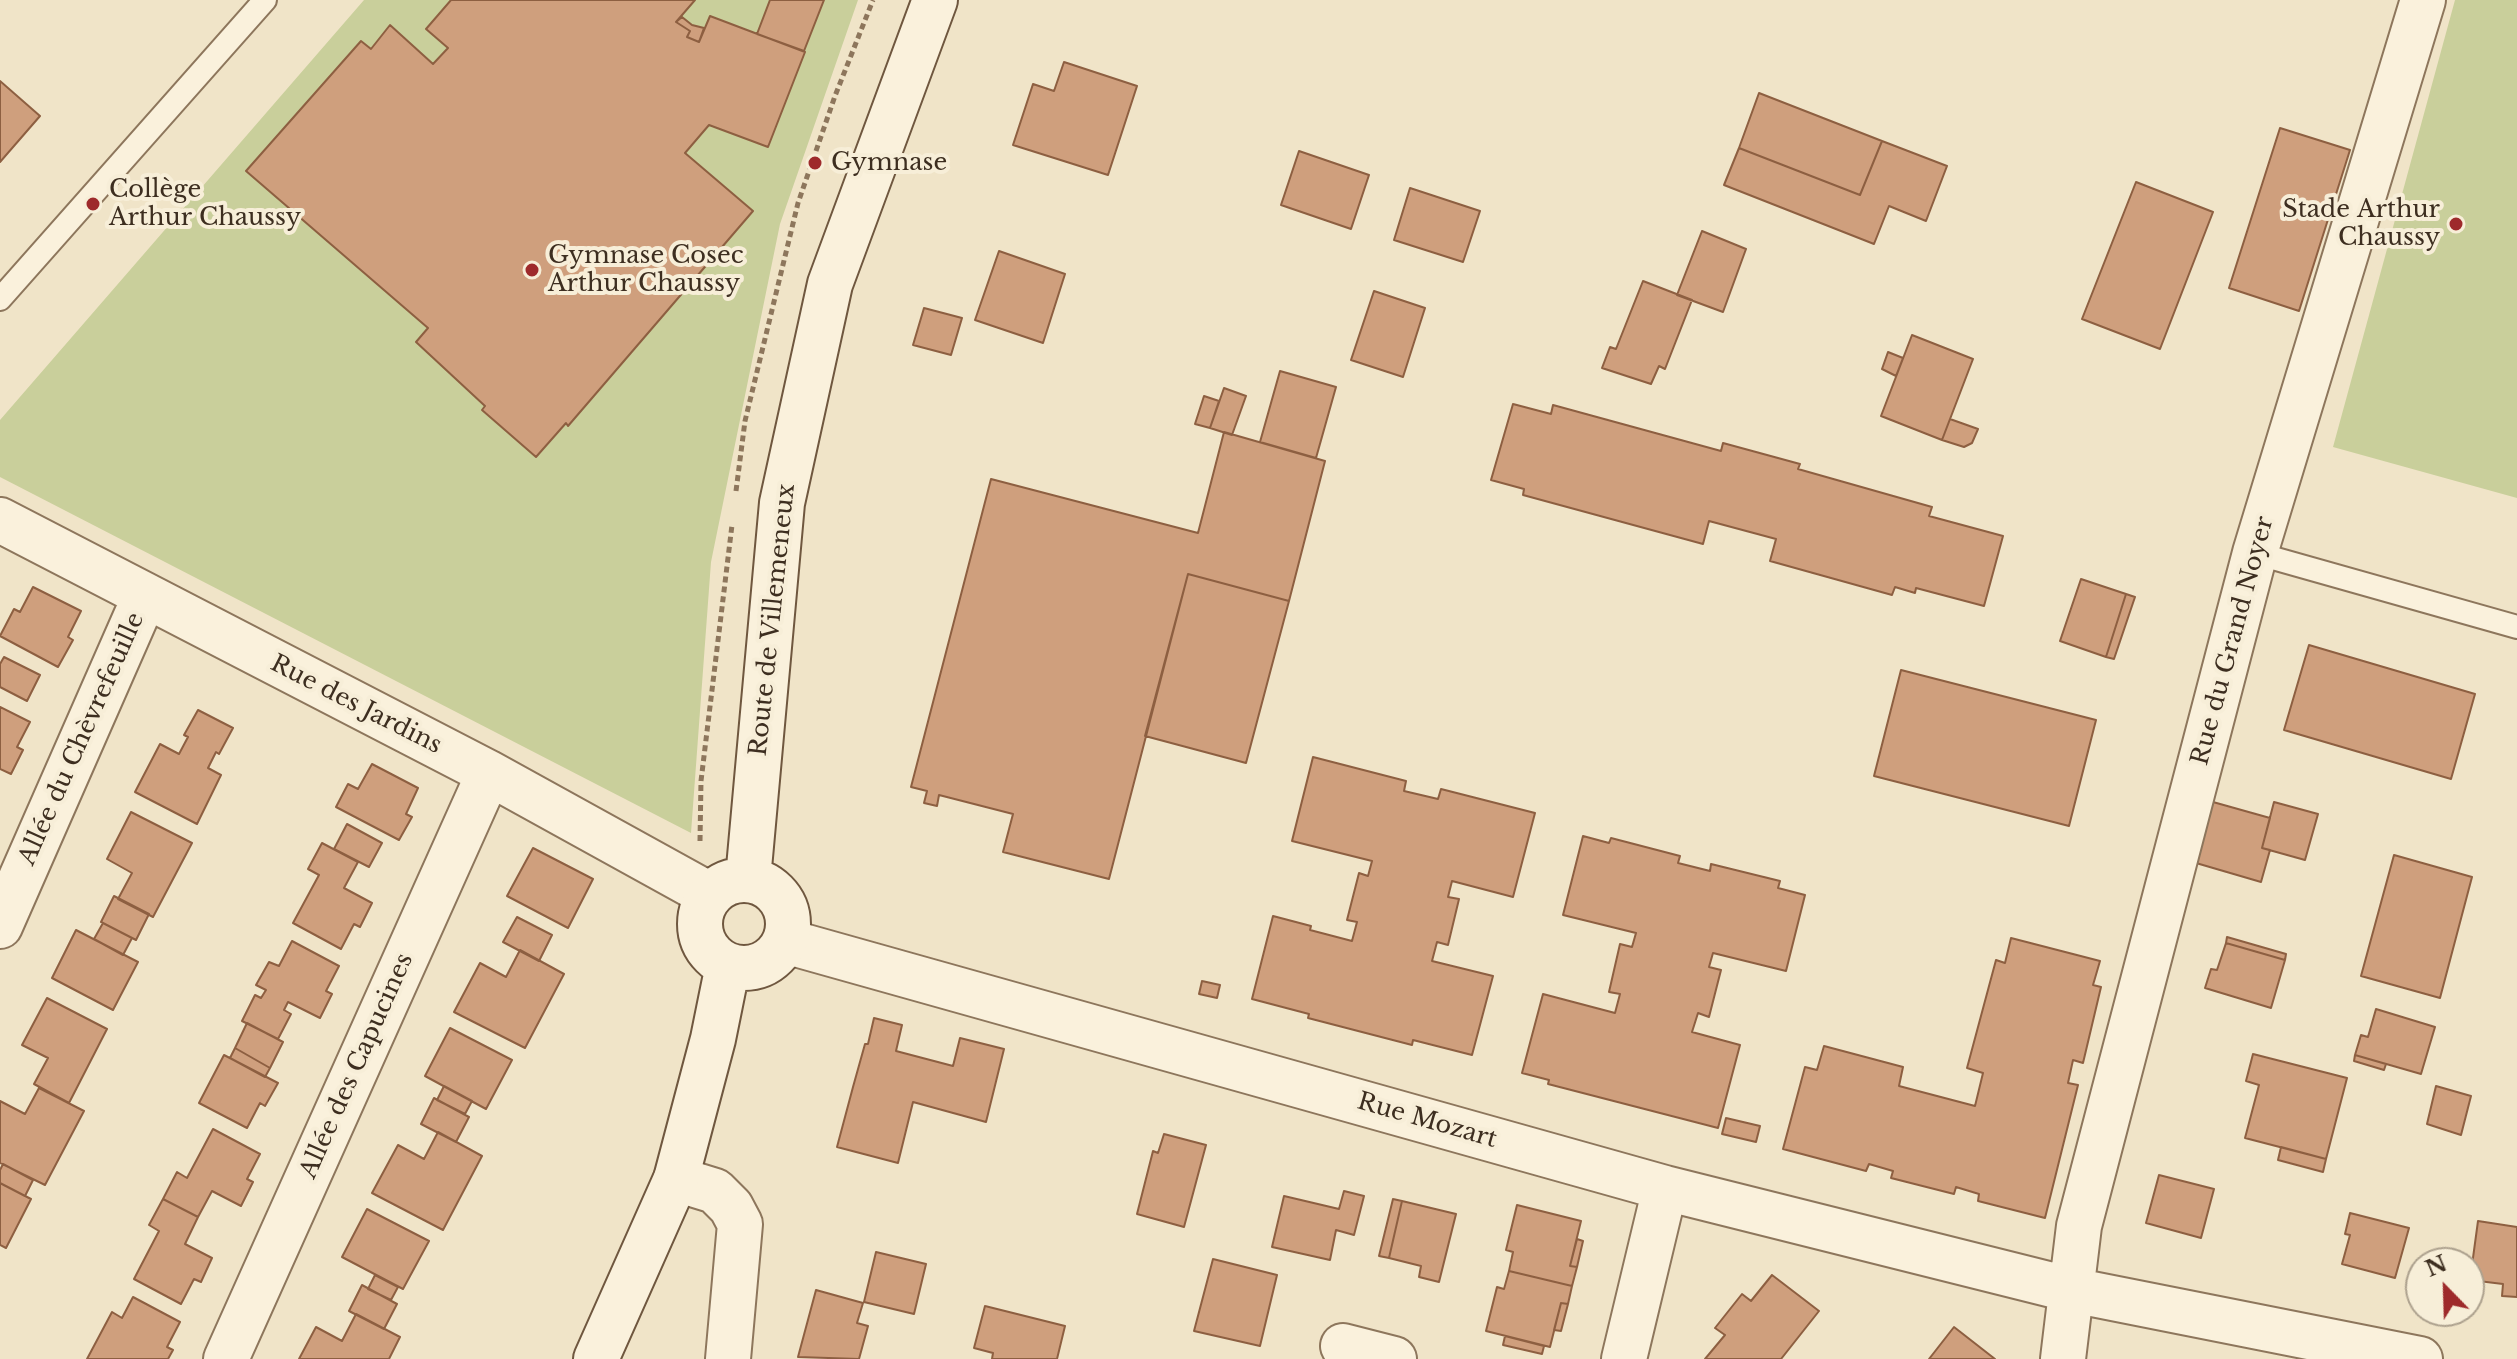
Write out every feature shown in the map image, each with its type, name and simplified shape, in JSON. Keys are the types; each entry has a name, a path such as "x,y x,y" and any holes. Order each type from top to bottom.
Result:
{"street":[{"name":"Route de Villemeneux","path":"729,887 782,503 830,284 935,0"},
{"name":"Rue du Grand Noyer","path":"2063,1359 2079,1226 2255,553 2423,0"},
{"name":"Rue des Jardins","path":"0,520 489,773 729,887"},
{"name":"Allée du Chèvrefeuille","path":"0,926 145,596"},
{"name":"Allée des Capucines","path":"226,1359 489,773"},
{"path":"762,883 774,890 783,901 789,928 785,941 778,953 755,967 741,969 728,965 707,950 699,925 700,913 729,887 762,883"},
{"name":"Rue Mozart","path":"785,941 1665,1188 2072,1290 2420,1359"},
{"path":"596,1359 676,1179 713,1039 728,965"},
{"path":"676,1179 715,1191 731,1207 740,1224 728,1359"},
{"path":"1624,1359 1665,1188"},
{"path":"1343,1346 1394,1359"}],"lane":[{"path":"0,299 265,0"},
{"path":"2255,553 2517,627"}],"green space":[{"path":"364,0 858,0 780,224 711,562 691,833 0,477 0,420"},
{"name":"Stade Arthur Chaussy","path":"2455,0 2517,0 2517,498 2333,447"}],"building":[{"name":"Gymnase Cosec Arthur Chaussy","path":"451,0 695,0 676,22 690,31 687,37 699,42 710,16 805,52 768,147 709,125 685,153 753,211 568,426 566,423 536,457 482,410 485,406 416,342 428,328 246,171 361,41 371,49 390,25 433,64 448,48 426,29"},
{"path":"770,0 824,0 804,51 757,34"},
{"path":"682,17 692,25 704,28 699,42 687,37 690,31 676,22"},
{"path":"1064,62 1137,86 1108,175 1013,145 1033,84 1054,91"},
{"path":"0,81 40,116 0,162"},
{"path":"1759,93 1882,141 1860,195 1739,148"},
{"path":"2280,128 2350,150 2299,311 2229,288"},
{"path":"1882,141 1947,166 1926,221 1889,206 1874,244 1724,185 1739,148 1860,195"},
{"path":"1299,151 1369,175 1351,229 1281,205"},
{"path":"2136,182 2213,212 2160,349 2082,319"},
{"path":"1410,188 1480,211 1463,262 1394,240"},
{"path":"1702,231 1746,249 1723,312 1677,295"},
{"path":"999,251 1065,274 1043,343 975,320"},
{"path":"1643,281 1692,300 1665,369 1659,366 1651,384 1602,368 1610,347 1616,349"},
{"path":"1374,291 1425,308 1403,377 1351,360"},
{"path":"924,308 962,318 951,355 913,345"},
{"path":"1912,335 1973,359 1942,440 1881,416"},
{"path":"1888,352 1903,358 1896,376 1882,369"},
{"path":"1280,371 1336,387 1316,458 1260,442"},
{"path":"1224,388 1246,396 1232,435 1210,428"},
{"path":"1204,396 1219,401 1210,428 1195,424"},
{"path":"1513,404 1551,414 1553,405 1721,451 1723,443 1800,464 1798,469 1932,507 1929,516 2003,536 1984,606 1916,588 1915,593 1895,587 1892,595 1770,561 1776,539 1709,521 1703,544 1523,495 1524,489 1491,480"},
{"path":"1950,419 1978,429 1972,443 1964,447 1942,440"},
{"path":"1224,432 1325,461 1289,601 1188,574 1109,879 1003,852 1013,814 939,795 937,806 924,803 927,791 911,787 991,479 1198,533"},
{"path":"1188,574 1289,601 1246,763 1145,736"},
{"path":"2081,579 2126,594 2106,657 2060,641"},
{"path":"33,587 81,611 68,637 73,640 58,667 0,636 14,609 20,612"},
{"path":"2126,594 2135,597 2114,659 2106,657"},
{"path":"2309,645 2475,694 2451,779 2284,730"},
{"path":"4,657 40,675 27,701 0,687 0,664"},
{"path":"1901,670 2096,720 2069,826 1874,776"},
{"path":"0,707 30,722 17,747 23,750 11,774 0,769"},
{"path":"198,710 233,728 208,768 221,775 197,824 135,792 160,744 179,754 188,737 184,735"},
{"path":"1313,757 1406,781 1404,791 1438,799 1441,789 1535,813 1513,897 1452,881 1448,897 1459,899 1448,945 1437,942 1432,961 1493,976 1472,1055 1413,1040 1412,1045 1308,1018 1309,1014 1252,999 1273,916 1352,941 1357,922 1347,920 1359,873 1368,876 1372,861 1292,841"},
{"path":"372,764 418,788 406,814 412,817 399,840 336,807 348,784 358,789"},
{"path":"2213,802 2270,818 2262,848 2270,850 2261,882 2196,863"},
{"path":"2274,802 2318,814 2305,860 2262,848"},
{"path":"131,812 192,843 153,917 118,899 132,873 107,859"},
{"path":"347,824 382,843 369,867 334,849"},
{"path":"1583,836 1609,843 1611,838 1680,856 1678,863 1710,871 1711,864 1780,881 1778,888 1805,895 1786,971 1713,953 1709,967 1721,970 1709,1017 1698,1013 1692,1032 1740,1045 1718,1128 1548,1084 1549,1080 1522,1073 1543,994 1615,1013 1620,994 1609,992 1620,944 1632,947 1636,933 1563,915"},
{"path":"322,843 358,862 344,888 372,903 360,927 354,924 341,949 293,923 319,875 308,869"},
{"path":"533,848 593,879 568,928 507,896"},
{"path":"2394,855 2472,877 2440,998 2361,976"},
{"path":"114,896 149,914 136,940 101,922"},
{"path":"517,917 552,935 539,961 503,942"},
{"path":"103,923 132,938 123,955 94,939"},
{"path":"76,930 138,962 113,1010 52,978"},
{"path":"2227,937 2286,954 2285,960 2226,943"},
{"path":"2011,938 2100,961 2093,985 2101,987 2083,1063 2073,1060 2068,1083 2078,1085 2045,1218 1978,1201 1979,1194 1956,1187 1954,1194 1891,1178 1893,1171 1869,1164 1866,1171 1783,1149 1805,1067 1817,1070 1824,1046 1903,1067 1899,1086 1975,1106 1983,1073 1967,1068 1996,960 2005,963"},
{"path":"292,941 339,966 326,991 332,994 320,1018 288,1002 284,1010 291,1014 278,1039 242,1021 255,995 261,998 266,990 256,985 269,962 279,966"},
{"path":"2226,943 2285,960 2271,1008 2205,988 2211,969 2217,970"},
{"path":"520,950 564,974 525,1048 454,1012 480,963 506,977"},
{"path":"1202,981 1220,985 1217,998 1199,994"},
{"path":"47,998 107,1029 69,1103 34,1084 48,1058 22,1045"},
{"path":"2376,1009 2435,1027 2421,1074 2355,1055 2361,1035 2368,1037"},
{"path":"874,1018 902,1025 896,1051 953,1066 960,1038 1004,1049 986,1122 913,1102 898,1163 837,1147"},
{"path":"247,1023 283,1042 270,1068 235,1048"},
{"path":"450,1028 512,1060 486,1109 425,1076"},
{"path":"235,1048 270,1068 265,1077 230,1058"},
{"path":"2253,1054 2347,1078 2326,1159 2245,1138 2259,1085 2246,1081"},
{"path":"224,1055 278,1083 265,1106 260,1103 247,1128 199,1103"},
{"path":"2355,1055 2386,1064 2384,1070 2354,1061"},
{"path":"444,1086 472,1101 465,1114 437,1100"},
{"path":"2436,1086 2471,1096 2461,1135 2427,1124"},
{"path":"39,1088 84,1111 45,1185 0,1163 0,1101 25,1114"},
{"path":"434,1098 469,1117 456,1142 421,1124"},
{"path":"1726,1118 1760,1126 1756,1142 1722,1134"},
{"path":"213,1129 260,1154 247,1179 253,1182 241,1206 212,1191 198,1217 163,1199 177,1172 187,1178"},
{"path":"438,1132 482,1156 443,1230 372,1193 398,1145 424,1159"},
{"path":"1164,1134 1206,1145 1184,1227 1137,1214 1153,1151 1158,1153"},
{"path":"2281,1147 2326,1159 2323,1172 2278,1160"},
{"path":"3,1164 33,1180 25,1196 0,1183"},
{"path":"2159,1175 2214,1189 2201,1238 2146,1223"},
{"path":"0,1183 31,1199 6,1248 0,1245"},
{"path":"1344,1191 1364,1196 1354,1235 1336,1230 1330,1260 1272,1247 1284,1196 1339,1209"},
{"path":"163,1199 198,1217 185,1244 212,1258 201,1282 194,1279 181,1304 134,1279 159,1231 149,1225"},
{"path":"1393,1199 1402,1201 1389,1258 1379,1256"},
{"path":"1402,1201 1456,1214 1439,1282 1419,1277 1421,1266 1389,1258"},
{"path":"1517,1205 1581,1221 1570,1266 1577,1267 1572,1286 1509,1271 1513,1252 1506,1250"},
{"path":"367,1209 429,1241 403,1289 342,1257"},
{"path":"2350,1213 2409,1228 2395,1278 2342,1264 2350,1235 2345,1234"},
{"path":"2478,1221 2517,1227 2517,1297 2502,1296 2503,1284 2485,1282 2485,1247 2474,1247"},
{"path":"1577,1239 1583,1241 1577,1267 1570,1266"},
{"path":"876,1252 926,1264 914,1314 864,1302"},
{"path":"1213,1259 1277,1275 1260,1346 1194,1331"},
{"path":"1509,1271 1572,1286 1568,1304 1561,1303 1550,1347 1486,1331 1497,1287 1504,1289"},
{"path":"375,1275 398,1287 391,1300 368,1289"},
{"path":"1772,1275 1819,1311 1781,1359 1705,1359 1725,1335 1715,1328 1742,1294 1751,1301"},
{"path":"362,1285 397,1304 384,1329 349,1311"},
{"path":"816,1290 863,1303 857,1323 868,1326 859,1359 798,1357"},
{"path":"133,1297 180,1322 167,1347 173,1350 168,1359 87,1359 112,1312 122,1318"},
{"path":"1561,1303 1568,1304 1561,1331 1554,1330"},
{"path":"985,1306 1065,1326 1057,1359 992,1359 993,1353 974,1348"},
{"path":"356,1314 400,1337 389,1359 299,1359 316,1327 342,1341"},
{"path":"1954,1327 1995,1359 1929,1359"},
{"path":"1505,1336 1544,1346 1542,1354 1503,1345"}],"place":[{"name":"Gymnase","path":"815,163"},
{"name":"Collège Arthur Chaussy","path":"93,204"},
{"name":"Stade Arthur Chaussy","path":"2456,224"},
{"name":"Gymnase Cosec Arthur Chaussy","path":"532,270"}]}
